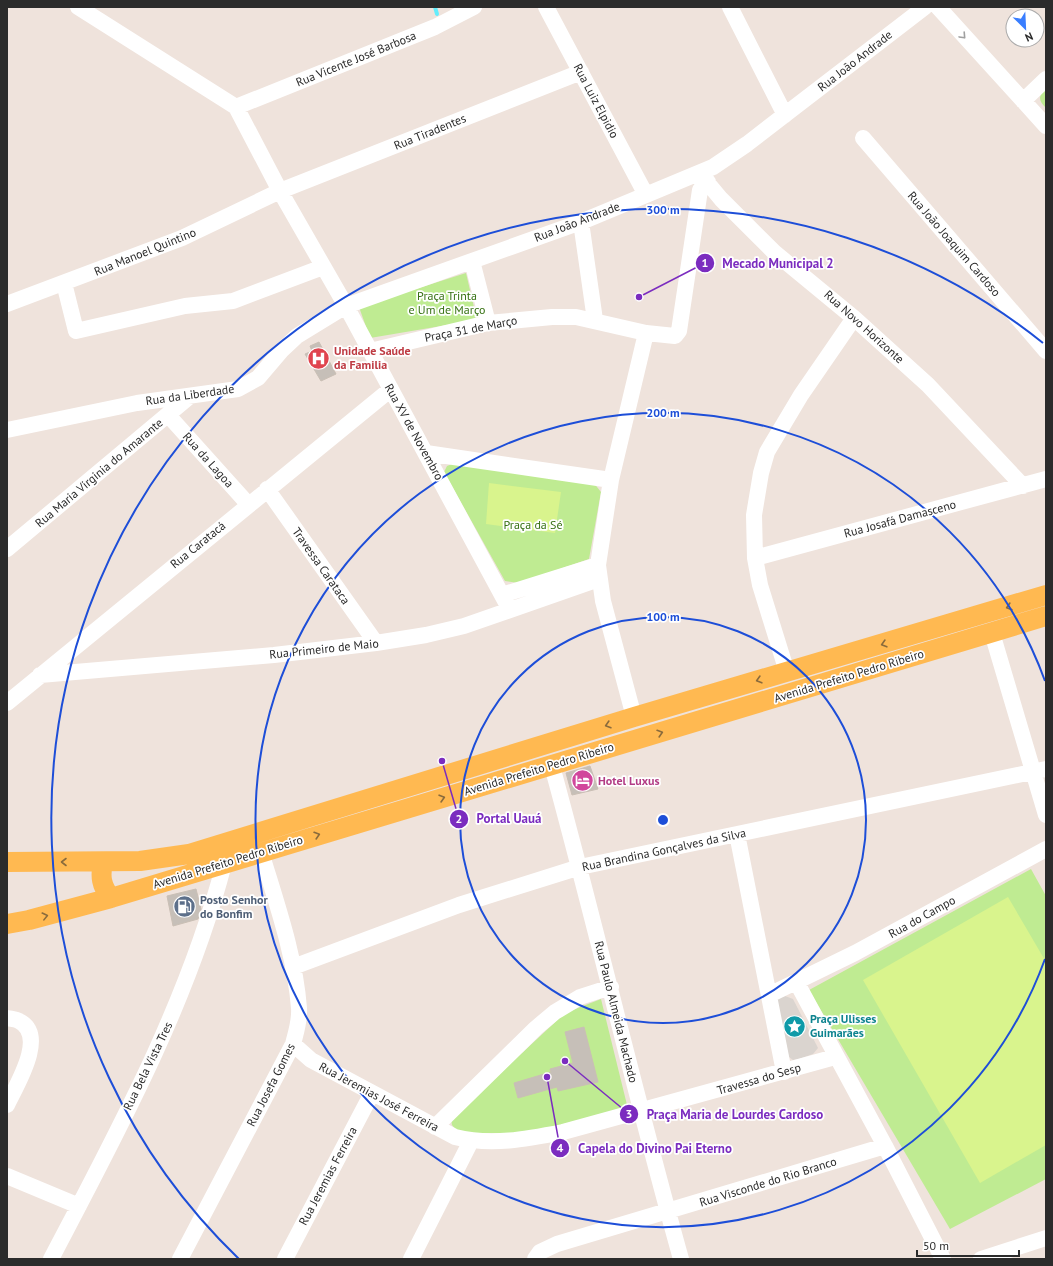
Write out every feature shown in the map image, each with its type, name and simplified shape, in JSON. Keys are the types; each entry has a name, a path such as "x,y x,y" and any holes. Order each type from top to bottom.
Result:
{"main road":[{"name":"Avenida Prefeito Pedro Ribeiro","path":"7,862 103,862 167,858 218,845 634,717 1046,595"},
{"path":"986,614 992,633"},
{"name":"Avenida Prefeito Pedro Ribeiro","path":"7,924 29,920 111,898 1046,616"},
{"path":"787,672 793,692"},
{"path":"634,717 641,739"},
{"path":"546,744 552,766"},
{"path":"218,845 224,864"},
{"path":"103,862 101,877 102,885 111,898"}],"street":[{"path":"78,7 236,108"},
{"name":"Rua Vicente José Barbosa","path":"236,108 435,27 474,7"},
{"name":"Rua Luiz Elpidio","path":"546,7 646,195"},
{"path":"731,7 785,115"},
{"path":"938,8 1046,126"},
{"name":"Rua João Andrade","path":"346,306 582,222 646,195 704,178 730,156 785,115 938,8"},
{"name":"Rua Tiradentes","path":"280,191 581,72"},
{"path":"1023,101 1046,79"},
{"name":"Rua XV de Novembro","path":"236,108 280,191 346,306 510,610"},
{"name":"Rua João Joaquim Cardoso","path":"863,138 1046,351"},
{"name":"Rua Novo Horizonte","path":"704,178 721,199 774,252 854,318 928,385 1023,486"},
{"name":"Praça 31 de Março","path":"370,351 488,323 552,317 576,317 595,320 646,333 672,337 677,334 700,190 704,178"},
{"name":"Rua Manoel Quintino","path":"7,304 182,238 280,191"},
{"path":"582,222 595,320"},
{"path":"472,261 488,323"},
{"path":"64,283 76,331 185,306 233,301 323,267"},
{"name":"Rua da Liberdade","path":"7,430 137,403 238,389 250,384 258,378 281,351 298,336 346,306"},
{"path":"787,672 760,585 755,558 754,515 761,473 767,452 801,395 854,318"},
{"path":"634,717 598,572 611,480 646,333"},
{"name":"Rua Caratacá","path":"7,703 390,388"},
{"name":"Rua Maria Virginia do Amarante","path":"7,549 190,396"},
{"name":"Rua da Lagoa","path":"168,415 248,504"},
{"path":"426,453 611,480"},
{"name":"Rua Josafá Damasceno","path":"755,558 1046,479"},
{"name":"Travessa Carataca","path":"267,489 376,643"},
{"path":"502,595 598,572"},
{"name":"Rua Primeiro de Maio","path":"40,675 274,655 376,643 426,635 464,626 510,610 598,572"},
{"path":"992,633 1040,771 1046,815"},
{"name":"Rua Paulo Almeida Machado","path":"552,766 580,867 641,1112 681,1259"},
{"name":"Rua Brandina Gonçalves da Silva","path":"293,967 459,905 580,867 1040,771"},
{"path":"737,834 784,1072"},
{"name":"Rua do Campo","path":"769,995 797,983 1046,849"},
{"name":"Rua Josefa Gomes","path":"180,1259 293,1044 298,1026 299,1009 293,967 261,852"},
{"name":"Rua Bela Vista Tres","path":"51,1259 144,1076 182,994 201,942 224,864"},
{"path":"797,983 835,1057 885,1146 943,1259"},
{"path":"435,1127 536,1028 555,1012 580,996 611,987"},
{"path":"7,1018 19,1021 25,1025 30,1031 31,1038 31,1048 23,1073 7,1105"},
{"name":"Rua Jeremias José Ferreira","path":"293,1044 311,1060 435,1127 455,1137 471,1141"},
{"name":"Travessa do Sesp","path":"471,1141 492,1143 528,1139 563,1132 641,1112 835,1057"},
{"name":"Rua Jeremias Ferreira","path":"285,1259 372,1093"},
{"path":"411,1259 471,1141"},
{"name":"Rua Visconde do Rio Branco","path":"535,1259 540,1252 558,1244 885,1146"},
{"path":"7,1176 78,1206"},
{"path":"981,1259 1046,1238"}],"green space":[{"path":"1046,88 1046,108 1040,100 1040,96"},
{"name":"Praça Trinta e Um de Março","path":"466,273 477,320 370,338 359,307"},
{"name":"Praça da Sé","path":"452,464 593,482 601,492 589,559 519,583 505,581 444,472 447,466"},
{"path":"489,483 561,492 555,533 486,524"},
{"path":"1031,869 1046,896 1046,1179 950,1229 809,990"},
{"path":"1008,897 1046,962 1046,1145 980,1183 863,980"},
{"path":"601,999 628,1109 525,1133 475,1133 457,1131 452,1125 451,1119 565,1013"}],"shaded area":[{"name":"Praça Ulisses Guimarães","path":"785,996 793,999 818,1048 813,1054 799,1059 793,1060 789,1057 775,1004 779,998"}],"building":[{"name":"Unidade Saúde da Familia","path":"319,342 336,374 321,381 305,354 312,351 310,346"},
{"name":"Hotel Luxus","path":"590,766 598,789 572,795 566,773"},
{"name":"Posto Senhor do Bonfim","path":"196,889 201,909 198,919 173,926 167,896"},
{"path":"584,1027 598,1082 558,1091 557,1087 518,1098 514,1083 551,1072 550,1069 573,1063 565,1032"}],"waterway":[{"path":"435,7 437,14"}],"place":[{"name":"Mecado Municipal 2","path":"639,297"},
{"name":"Unidade Saúde da Familia","path":"318,358"},
{"name":"Portal Uauá","path":"442,761"},
{"name":"Hotel Luxus","path":"582,781"},
{"name":"Posto Senhor do Bonfim","path":"185,907"},
{"name":"Praça Ulisses Guimarães","path":"794,1026"},
{"name":"Praça Maria de Lourdes Cardoso","path":"565,1061"},
{"name":"Capela do Divino Pai Eterno","path":"547,1077"}]}
